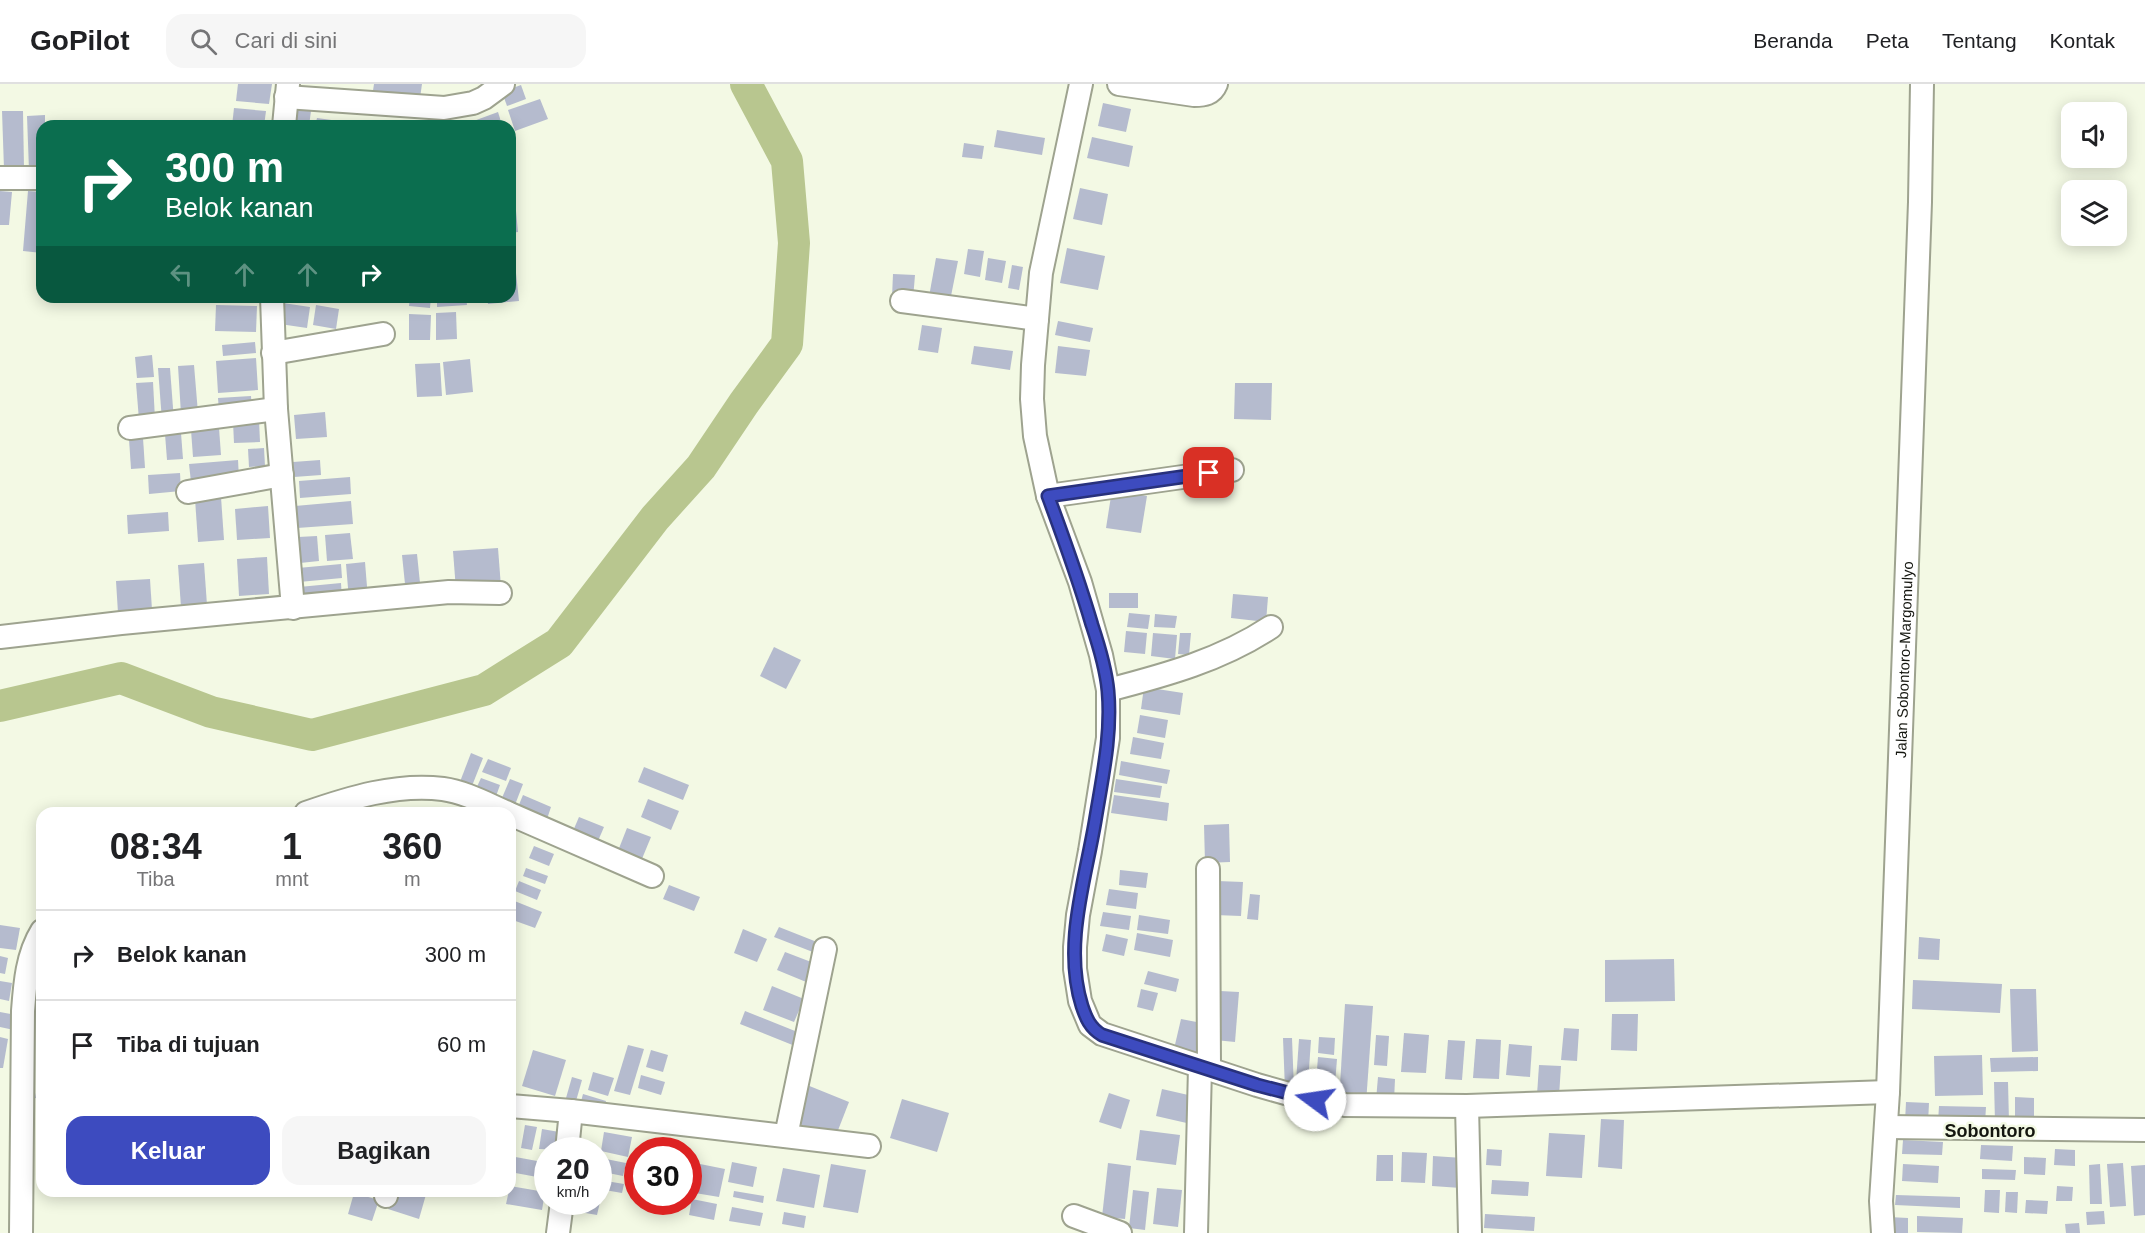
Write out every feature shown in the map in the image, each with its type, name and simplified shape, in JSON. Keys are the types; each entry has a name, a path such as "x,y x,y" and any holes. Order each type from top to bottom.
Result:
{"street":[{"path":"284,120 287,90 444,108 473,103 504,84"},
{"path":"1080,84 1041,273 1033,365 1033,417 1048,496 1080,582 1101,655 1108,690 1108,738 1078,915 1075,969 1078,990 1087,1020 1097,1032 1204,1068 1296,1096 1328,1103 1394,1107 1467,1106 1888,1092"},
{"path":"1119,84 1194,95 1207,94 1216,84"},
{"name":"Jalan Sobontoro-Margomulyo","path":"1883,1233 1881,1201 1888,1092 1920,202 1922,84"},
{"path":"0,178 36,178"},
{"path":"902,301 1037,319"},
{"path":"272,303 276,409 293,608"},
{"path":"273,353 383,334"},
{"path":"130,428 276,409"},
{"path":"1048,496 1232,470"},
{"path":"188,492 282,475"},
{"path":"0,637 449,592 500,593"},
{"path":"1108,690 1206,662 1251,640 1271,627"},
{"path":"324,807 394,790 416,788 444,789 464,794 493,807"},
{"path":"516,817 652,876"},
{"path":"1196,1233 1204,1068 1208,869"},
{"path":"14,1220 23,1011 26,979 30,959 36,945"},
{"path":"786,1136 825,949"},
{"path":"516,1106 869,1146"},
{"path":"1467,1106 1470,1233"},
{"path":"568,1137 571,1111"},
{"path":"1886,1127 2145,1130"},
{"path":"558,1233 560,1215"},
{"path":"1074,1216 1120,1233"}],"building":[{"path":"238,84 272,84 269,104 236,101"},
{"path":"374,84 422,84 419,105 372,97"},
{"path":"521,85 526,99 507,106 502,92"},
{"path":"540,99 548,119 516,131 516,120 511,120 508,110"},
{"path":"1103,103 1131,109 1126,132 1098,126"},
{"path":"234,108 266,111 265,120 233,120"},
{"path":"292,108 311,111 310,120 290,120"},
{"path":"2,111 23,111 24,169 4,169"},
{"path":"498,112 500,120 476,120"},
{"path":"45,115 45,120 36,120 36,169 29,170 27,116"},
{"path":"997,130 1045,138 1042,155 994,147"},
{"path":"1092,137 1133,146 1129,167 1087,158"},
{"path":"964,143 984,146 982,159 962,157"},
{"path":"1080,188 1108,194 1102,225 1073,219"},
{"path":"0,191 12,192 9,225 0,225"},
{"path":"28,191 36,192 36,252 23,251"},
{"path":"1067,248 1105,256 1098,290 1060,283"},
{"path":"968,249 984,251 980,277 964,274"},
{"path":"936,258 958,261 949,306 928,302"},
{"path":"988,258 1006,261 1002,283 985,280"},
{"path":"1012,265 1023,267 1019,290 1008,288"},
{"path":"516,273 519,301 516,301"},
{"path":"893,274 915,275 913,299 892,297"},
{"path":"276,303 310,307 307,328 273,323"},
{"path":"409,303 430,303 430,308 409,306"},
{"path":"437,303 467,303 467,305 437,307"},
{"path":"216,305 257,306 256,332 215,331"},
{"path":"316,305 339,309 336,329 313,325"},
{"path":"456,312 457,339 436,340 436,313"},
{"path":"409,314 431,315 430,340 409,340"},
{"path":"1058,321 1093,328 1090,342 1055,335"},
{"path":"922,325 942,328 938,353 918,350"},
{"path":"255,342 256,353 223,356 222,345"},
{"path":"974,346 1013,351 1010,370 971,364"},
{"path":"1058,346 1090,350 1086,376 1055,373"},
{"path":"152,355 154,377 137,378 135,357"},
{"path":"256,358 258,390 218,393 216,361"},
{"path":"470,359 473,392 446,395 443,362"},
{"path":"440,363 442,396 417,397 415,364"},
{"path":"194,365 198,413 181,414 178,366"},
{"path":"158,368 170,368 174,421 162,421"},
{"path":"153,382 155,419 139,420 136,383"},
{"path":"1235,383 1272,383 1271,420 1234,419"},
{"path":"251,396 252,409 219,411 218,398"},
{"path":"325,412 327,437 296,439 294,415"},
{"path":"259,420 260,442 234,443 233,422"},
{"path":"219,428 221,455 193,457 191,430"},
{"path":"181,433 183,459 167,460 165,434"},
{"path":"143,438 145,468 131,469 129,439"},
{"path":"264,448 265,466 249,467 248,449"},
{"path":"238,460 239,478 191,482 189,464"},
{"path":"320,460 321,475 294,477 293,462"},
{"path":"180,473 181,491 149,494 148,475"},
{"path":"350,477 351,494 300,498 299,481"},
{"path":"1112,490 1147,496 1141,533 1106,528"},
{"path":"221,497 224,540 198,542 195,499"},
{"path":"351,501 353,524 297,528 295,506"},
{"path":"268,506 270,538 237,540 235,509"},
{"path":"168,512 169,531 128,534 127,515"},
{"path":"350,533 353,559 327,561 325,535"},
{"path":"317,536 319,561 300,563 298,537"},
{"path":"498,548 501,587 456,590 453,551"},
{"path":"417,554 420,583 405,584 402,555"},
{"path":"267,557 269,594 239,596 237,559"},
{"path":"365,562 368,599 349,600 346,564"},
{"path":"204,563 207,605 181,607 178,565"},
{"path":"341,564 342,578 299,582 298,568"},
{"path":"150,579 152,610 118,613 116,581"},
{"path":"341,583 342,600 300,603 299,587"},
{"path":"1109,593 1138,593 1138,608 1109,608"},
{"path":"1233,594 1268,597 1266,622 1231,618"},
{"path":"1129,613 1150,615 1148,629 1127,627"},
{"path":"1155,614 1177,616 1175,628 1154,627"},
{"path":"1126,631 1147,633 1145,654 1124,652"},
{"path":"1153,633 1177,635 1175,659 1151,656"},
{"path":"1180,633 1191,633 1189,655 1178,654"},
{"path":"774,647 801,660 786,689 760,676"},
{"path":"1144,687 1183,693 1180,715 1141,709"},
{"path":"1140,715 1168,720 1165,738 1137,733"},
{"path":"1133,737 1164,743 1161,759 1130,754"},
{"path":"471,753 483,758 470,791 458,787"},
{"path":"488,759 511,768 506,781 482,772"},
{"path":"1121,761 1170,770 1167,784 1119,775"},
{"path":"644,767 689,785 683,800 638,782"},
{"path":"481,778 500,785 495,799 475,791"},
{"path":"510,779 523,784 514,807 499,805"},
{"path":"1116,779 1162,786 1160,798 1114,792"},
{"path":"523,795 551,807 547,819 518,807"},
{"path":"1114,795 1169,803 1167,821 1111,813"},
{"path":"648,799 679,811 671,830 641,817"},
{"path":"579,817 604,827 598,841 573,831"},
{"path":"1229,824 1230,862 1205,863 1204,825"},
{"path":"627,828 651,837 639,866 616,856"},
{"path":"534,846 554,854 549,866 529,858"},
{"path":"526,868 548,876 545,884 523,876"},
{"path":"1120,870 1148,873 1146,888 1119,885"},
{"path":"519,881 541,890 537,900 516,891"},
{"path":"1217,881 1243,882 1241,916 1215,915"},
{"path":"669,885 700,897 694,911 663,899"},
{"path":"1109,889 1138,893 1136,909 1106,905"},
{"path":"1250,894 1260,895 1258,920 1247,919"},
{"path":"516,902 542,912 535,928 516,921"},
{"path":"1103,912 1131,916 1129,930 1100,926"},
{"path":"1139,915 1170,920 1168,934 1137,930"},
{"path":"0,925 20,928 16,950 0,948"},
{"path":"779,927 822,944 818,954 774,937"},
{"path":"743,929 767,939 757,962 734,953"},
{"path":"1137,933 1173,940 1170,957 1134,950"},
{"path":"1106,934 1128,939 1124,956 1102,951"},
{"path":"1919,937 1940,939 1939,960 1918,959"},
{"path":"785,952 819,965 811,984 777,970"},
{"path":"0,956 8,958 5,974 0,973"},
{"path":"1674,959 1675,1001 1605,1002 1605,960"},
{"path":"1148,971 1179,979 1176,992 1144,984"},
{"path":"1913,980 2002,984 2000,1013 1912,1009"},
{"path":"0,981 12,983 9,1001 0,999"},
{"path":"772,986 804,999 794,1022 763,1010"},
{"path":"1141,989 1158,993 1153,1011 1137,1007"},
{"path":"2010,989 2036,989 2038,1051 2012,1052"},
{"path":"1220,991 1239,992 1235,1042 1215,1040"},
{"path":"1345,1004 1373,1006 1366,1103 1339,1101"},
{"path":"745,1011 800,1033 795,1046 740,1024"},
{"path":"0,1012 16,1015 14,1030 0,1027"},
{"path":"1612,1014 1638,1014 1637,1051 1611,1050"},
{"path":"1181,1019 1207,1024 1201,1055 1174,1049"},
{"path":"1564,1028 1579,1029 1577,1061 1561,1060"},
{"path":"1404,1033 1429,1035 1426,1073 1401,1072"},
{"path":"1376,1035 1389,1036 1387,1066 1374,1065"},
{"path":"0,1037 8,1039 3,1068 0,1068"},
{"path":"1319,1037 1335,1038 1334,1055 1318,1053"},
{"path":"1283,1038 1292,1038 1294,1090 1285,1090"},
{"path":"1299,1039 1311,1040 1308,1083 1296,1082"},
{"path":"1476,1039 1501,1040 1499,1079 1473,1078"},
{"path":"1448,1040 1465,1041 1462,1080 1445,1079"},
{"path":"1509,1044 1532,1046 1530,1077 1506,1075"},
{"path":"628,1045 644,1049 630,1095 614,1091"},
{"path":"533,1050 566,1060 555,1096 522,1086"},
{"path":"651,1050 668,1055 663,1072 646,1067"},
{"path":"1982,1055 1983,1095 1935,1096 1934,1056"},
{"path":"1318,1057 1337,1059 1334,1096 1315,1095"},
{"path":"2038,1057 2038,1071 1991,1072 1990,1058"},
{"path":"1539,1065 1561,1066 1559,1096 1537,1095"},
{"path":"593,1072 614,1078 608,1096 588,1090"},
{"path":"641,1075 665,1082 661,1095 638,1088"},
{"path":"572,1077 582,1080 574,1108 564,1105"},
{"path":"1378,1077 1395,1079 1394,1101 1376,1100"},
{"path":"1994,1082 2008,1082 2009,1122 1995,1122"},
{"path":"807,1085 849,1102 835,1138 792,1121"},
{"path":"1162,1089 1197,1097 1191,1124 1156,1116"},
{"path":"1109,1093 1130,1100 1121,1129 1099,1122"},
{"path":"583,1094 606,1101 603,1112 580,1105"},
{"path":"2015,1097 2034,1098 2034,1121 2015,1121"},
{"path":"902,1099 949,1113 937,1152 890,1138"},
{"path":"1906,1102 1929,1103 1928,1123 1905,1122"},
{"path":"1939,1106 1986,1107 1985,1124 1938,1122"},
{"path":"1601,1119 1624,1120 1622,1169 1598,1167"},
{"path":"525,1125 537,1127 532,1150 521,1148"},
{"path":"542,1129 565,1133 564,1137 541,1137"},
{"path":"1140,1130 1180,1135 1176,1165 1136,1160"},
{"path":"604,1132 632,1137 624,1137 624,1156 612,1153 612,1137 603,1137"},
{"path":"1549,1133 1585,1135 1582,1178 1546,1176"},
{"path":"1903,1140 1943,1142 1942,1155 1902,1154"},
{"path":"1981,1145 2013,1146 2012,1161 1980,1159"},
{"path":"1487,1149 1502,1150 1501,1166 1486,1165"},
{"path":"2055,1149 2075,1150 2075,1166 2054,1165"},
{"path":"1402,1152 1427,1153 1425,1183 1401,1182"},
{"path":"1377,1155 1393,1155 1393,1181 1376,1181"},
{"path":"1433,1156 1463,1158 1461,1188 1432,1186"},
{"path":"516,1157 534,1160 534,1176 516,1173"},
{"path":"2024,1157 2046,1158 2045,1175 2024,1174"},
{"path":"612,1160 624,1163 623,1176 612,1174"},
{"path":"732,1162 757,1167 753,1187 728,1182"},
{"path":"1108,1163 1131,1166 1125,1219 1102,1217"},
{"path":"2123,1163 2126,1206 2110,1207 2107,1164"},
{"path":"702,1164 725,1169 719,1197 702,1194"},
{"path":"831,1164 866,1170 858,1213 823,1207"},
{"path":"1903,1164 1939,1166 1938,1183 1902,1181"},
{"path":"2100,1164 2102,1204 2090,1204 2089,1165"},
{"path":"2145,1165 2145,1215 2134,1216 2131,1166"},
{"path":"783,1168 820,1175 814,1208 776,1201"},
{"path":"1982,1169 2016,1170 2015,1180 1982,1179"},
{"path":"1492,1180 1529,1182 1528,1196 1491,1194"},
{"path":"612,1182 624,1184 622,1193 612,1191"},
{"path":"2057,1186 2073,1187 2072,1201 2056,1201"},
{"path":"516,1187 534,1190 534,1209 506,1204 508,1197 516,1197"},
{"path":"1157,1188 1182,1190 1178,1227 1153,1224"},
{"path":"1133,1190 1149,1192 1145,1230 1129,1228"},
{"path":"1985,1190 2000,1190 1999,1213 1984,1212"},
{"path":"734,1191 764,1196 763,1203 733,1197"},
{"path":"2006,1192 2018,1192 2017,1213 2005,1212"},
{"path":"1896,1195 1960,1197 1960,1208 1895,1205"},
{"path":"353,1197 379,1200 372,1221 348,1214"},
{"path":"391,1197 425,1197 419,1219 388,1209"},
{"path":"2026,1200 2048,1201 2047,1214 2025,1213"},
{"path":"702,1201 717,1204 714,1220 689,1215 702,1215"},
{"path":"732,1207 763,1213 760,1226 729,1221"},
{"path":"2104,1211 2105,1224 2087,1225 2086,1212"},
{"path":"784,1212 806,1216 804,1228 782,1224"},
{"path":"1485,1214 1535,1217 1534,1231 1484,1228"},
{"path":"1917,1216 1963,1218 1962,1233 1917,1232"},
{"path":"1889,1217 1908,1218 1908,1233 1888,1233"},
{"path":"2079,1223 2080,1233 2066,1233 2065,1224"}],"waterway":[{"path":"0,706 121,678 211,712 312,735 484,690 559,643 655,518 701,467 787,344 794,243 787,161 746,84"}],"district":[{"name":"Sobontoro","path":"1990,1131"}],"route":[{"path":"1209,473 1048,496 1080,582 1101,655 1108,690 1108,738 1078,915 1075,969 1078,990 1087,1020 1093,1029 1102,1035 1257,1085 1315,1100"}]}
